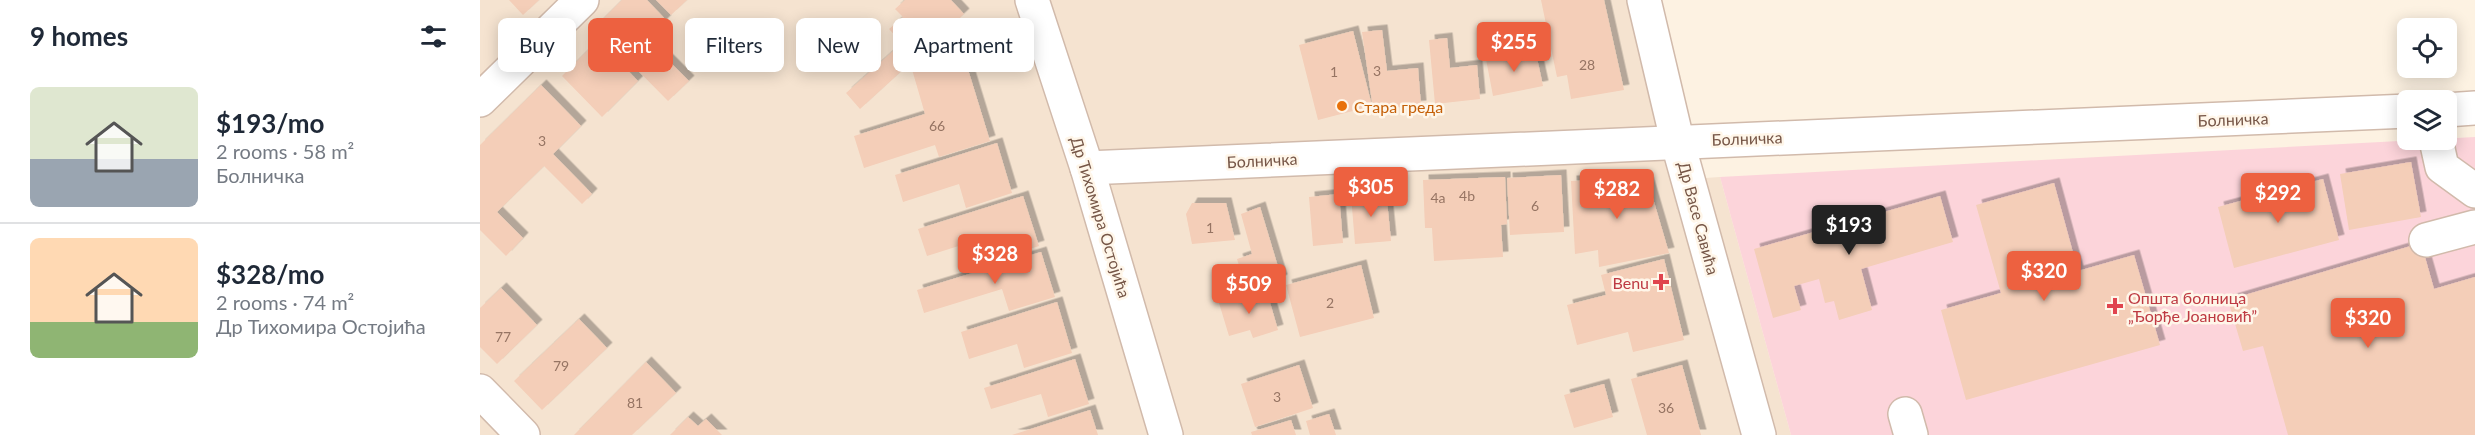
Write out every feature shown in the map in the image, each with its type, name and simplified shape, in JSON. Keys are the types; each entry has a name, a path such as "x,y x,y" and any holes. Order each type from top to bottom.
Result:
{"street":[{"path":"480,100 582,0"},
{"name":"Др Тихомира Остојића","path":"1032,0 1087,168 1166,435"},
{"name":"Др Васе Савића","path":"1644,0 1677,140 1759,435"},
{"path":"2457,109 2475,108"},
{"name":"Болничка","path":"1087,168 1677,140 2397,111"},
{"path":"2438,150 2442,167 2475,191"},
{"path":"2426,240 2475,227"},
{"path":"480,391 523,435"}],"shaded area":[{"path":"480,0 1628,0 1676,180 1720,177 1791,435 480,435"},
{"name":"Општа болница „Ђорђе Јоановић”","path":"2475,137 2475,435 1791,435 1720,177 2397,141 2397,150 2457,150 2457,138"}],"building":[{"path":"509,0 539,0 523,15"},
{"path":"622,0 647,0 664,18 604,18"},
{"path":"656,0 687,0 671,15"},
{"path":"905,0 951,0 964,14 960,18 902,18 895,9"},
{"path":"1541,0 1604,0 1624,90 1571,99 1567,75 1557,77"},
{"path":"1382,30 1387,71 1418,68 1421,106 1373,109 1362,32"},
{"path":"1353,31 1372,106 1318,120 1299,45"},
{"path":"1447,38 1450,68 1477,65 1480,99 1435,104 1429,40"},
{"path":"1535,49 1543,86 1493,96 1486,59"},
{"path":"588,50 588,72 629,72 638,81 602,117 562,76 566,72 576,72 576,62"},
{"path":"893,51 893,72 901,72 860,109 846,93 870,72 881,72 881,62"},
{"path":"673,65 689,81 668,101 639,72 673,72"},
{"path":"913,72 969,72 990,141 939,157 935,145 864,168 854,136 925,114"},
{"path":"541,85 581,126 553,154 592,194 582,204 544,166 497,212 523,238 506,256 480,230 480,145"},
{"path":"997,143 1012,193 966,208 959,184 903,202 895,175"},
{"path":"2411,162 2421,217 2349,230 2340,174"},
{"path":"1561,175 1564,232 1510,235 1507,178"},
{"path":"1505,177 1507,224 1501,225 1503,257 1434,261 1432,228 1425,228 1423,180"},
{"path":"1647,178 1669,253 1599,267 1598,250 1575,254 1571,181"},
{"path":"2323,179 2339,240 2234,268 2218,207"},
{"path":"2054,183 2078,271 2134,255 2160,345 1966,400 1941,310 2001,293 1976,205"},
{"path":"1386,191 1391,241 1355,244 1351,195"},
{"path":"1339,194 1343,243 1313,246 1309,197"},
{"path":"1023,196 1039,246 995,260 987,237 927,256 918,229"},
{"path":"1940,196 1953,242 1861,269 1872,310 1839,320 1834,301 1825,303 1819,279 1794,286 1801,310 1773,318 1754,249"},
{"path":"1192,203 1226,203 1235,240 1192,244 1186,214"},
{"path":"1260,207 1282,280 1247,291 1237,259 1252,254 1241,214"},
{"path":"2421,243 2434,289 2475,277 2475,435 2288,435 2263,346 2243,351 2228,300"},
{"path":"1041,252 1055,297 1009,311 1002,289 924,313 917,290"},
{"path":"1664,259 1684,340 1633,352 1628,332 1577,345 1567,305 1606,295 1601,275"},
{"path":"1361,265 1374,318 1300,337 1286,285"},
{"path":"501,288 537,325 497,364 480,347 480,308"},
{"path":"1266,289 1278,330 1253,338 1250,330 1229,336 1219,303"},
{"path":"1057,302 1072,353 1024,368 1017,344 969,359 961,332"},
{"path":"579,319 607,348 542,410 514,381"},
{"path":"1075,359 1089,404 1048,417 1041,394 991,409 984,388"},
{"path":"646,362 676,393 632,435 574,435"},
{"path":"1299,365 1313,408 1255,427 1241,384"},
{"path":"1682,365 1701,435 1647,435 1631,379"},
{"path":"1604,384 1613,417 1574,428 1564,395"},
{"path":"1090,410 1098,435 1012,435"},
{"path":"1329,414 1336,435 1310,435 1306,421"},
{"path":"688,417 698,426 706,419 722,435 670,435"},
{"path":"1291,420 1296,435 1252,435 1251,432"}],"place":[{"name":"Стара греда","path":"1342,106"},
{"name":"Benu","path":"1661,282"},
{"name":"Општа болница „Ђорђе Јоановић”","path":"2115,306"}]}
